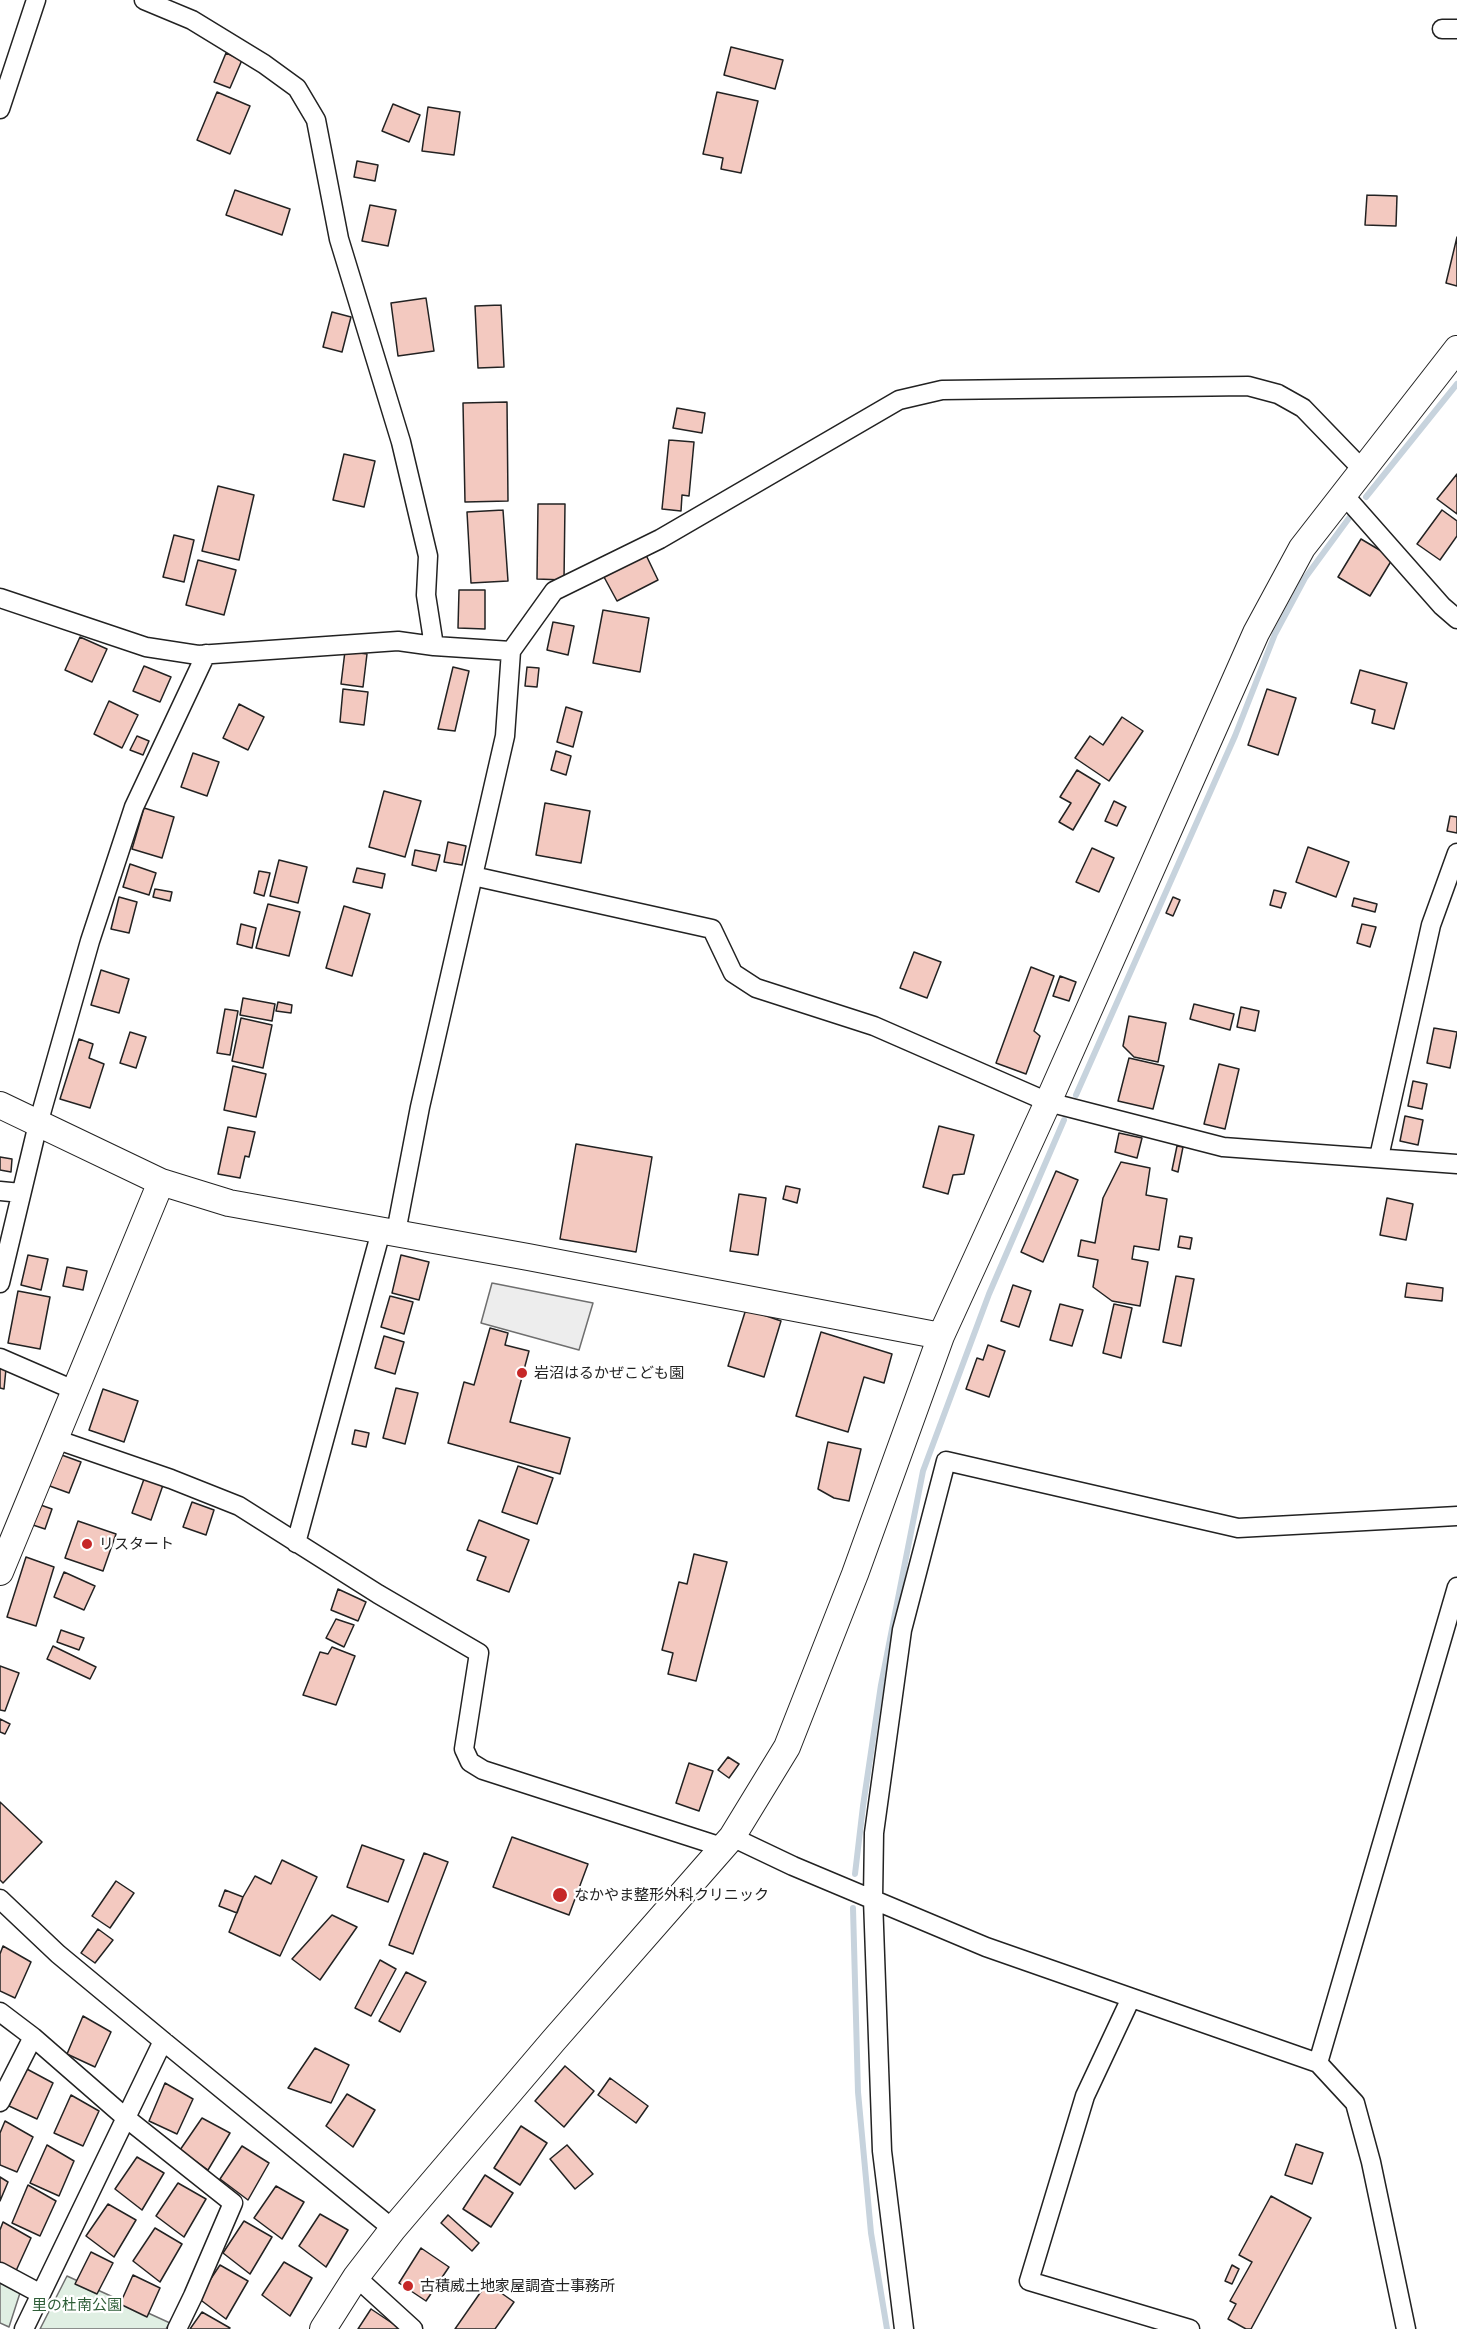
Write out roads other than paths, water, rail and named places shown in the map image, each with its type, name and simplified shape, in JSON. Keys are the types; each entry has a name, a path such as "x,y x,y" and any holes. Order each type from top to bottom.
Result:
{"street":[{"path":"0,109 36,0"},
{"path":"144,0 192,21 264,63 297,88 316,120 339,239 401,442 428,556 426,595 434,646"},
{"path":"323,2329 356,2277 393,2229 727,1842 787,1746 855,1574 941,1336 1048,1102 1256,633 1302,548 1457,349"},
{"path":"296,1543 389,1232 420,1107 505,736 511,651 554,591 660,539 899,400 942,390 1248,386 1278,394 1303,408 1364,470"},
{"path":"1344,495 1442,606 1457,619"},
{"path":"0,598 146,647 206,654 398,641 434,646 511,651"},
{"path":"0,1283 38,1124 90,941 134,807 206,654"},
{"path":"1379,1157 1431,925 1457,853"},
{"path":"473,876 712,928 733,973 756,988 874,1026 1048,1102 1223,1147 1457,1164"},
{"path":"0,1105 161,1182 229,1203 941,1336"},
{"path":"0,1572 161,1182"},
{"path":"0,1191 21,1193"},
{"path":"0,1358 76,1390"},
{"path":"55,1439 171,1479 239,1506 378,1594 480,1653 464,1749 470,1762 483,1770 727,1842 873,1899 986,1947 1318,2063 1355,2103 1371,2162 1406,2329"},
{"path":"904,2329 882,2151 873,1899 874,1833 902,1630 946,1461 1238,1528 1457,1516"},
{"path":"1318,2063 1457,1587"},
{"path":"0,1899 58,1953 163,2042 393,2229"},
{"path":"1131,1998 1085,2096 1029,2281 1190,2329"},
{"path":"0,2012 33,2037 126,2118 233,2203 177,2329"},
{"path":"0,2102 33,2037"},
{"path":"24,2329 163,2042"},
{"path":"0,2272 41,2294"},
{"path":"356,2277 413,2329"}],"waterway":[{"path":"1366,497 1457,384"},
{"path":"1076,1095 1235,736 1275,634 1305,578 1349,518"},
{"path":"855,1874 881,1685 923,1471 989,1294 1064,1120"},
{"path":"853,1908 858,2092 871,2233 887,2329"}],"place":[{"name":"岩沼はるかぜこども園","path":"522,1373"},
{"name":"リスタート","path":"87,1544"},
{"name":"なかやま整形外科クリニック","path":"560,1895"},
{"name":"古積威土地家屋調査士事務所","path":"408,2286"}],"park label":[{"name":"里の杜南公園","path":"77,2305"}]}
